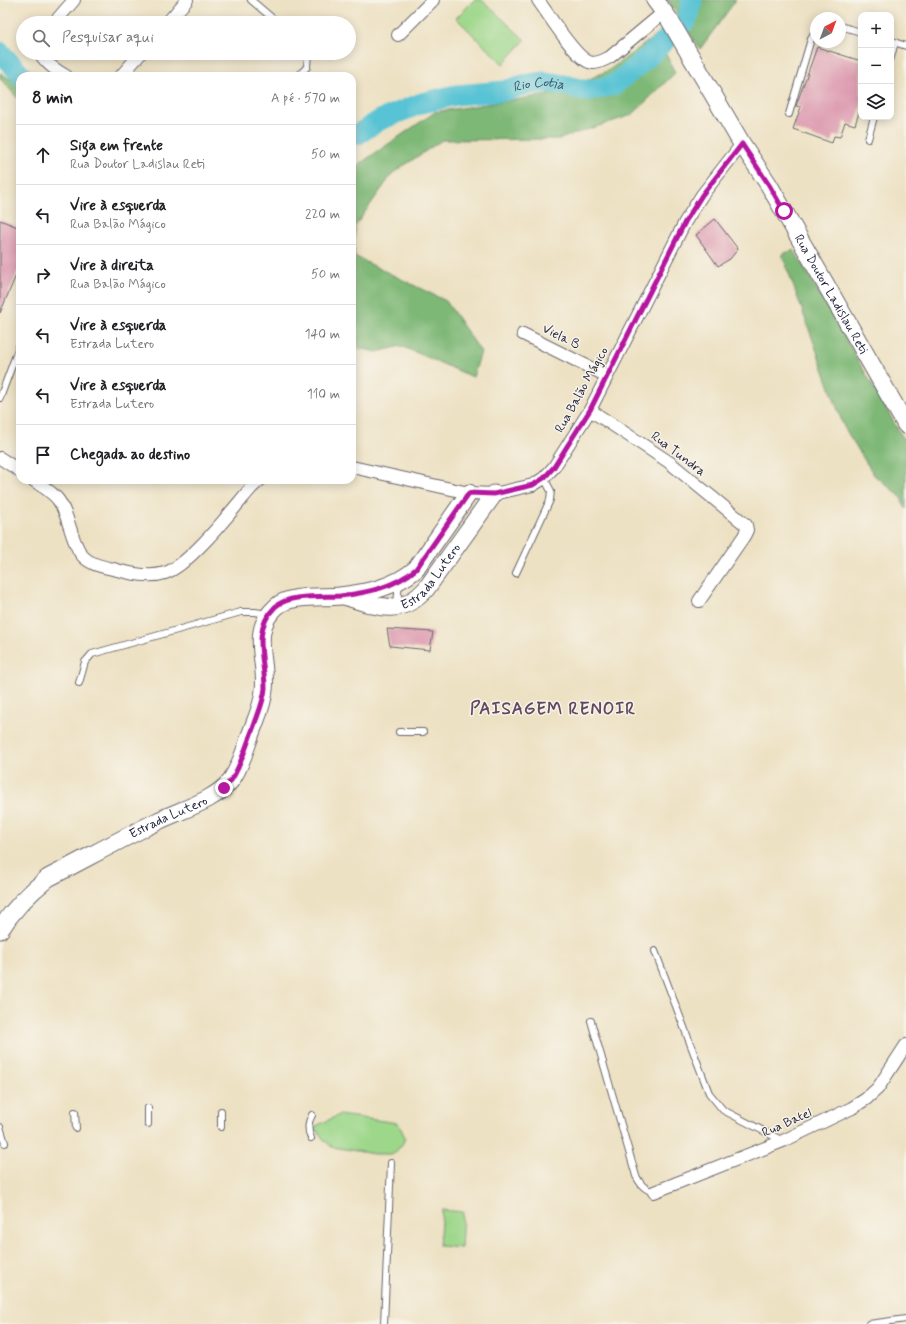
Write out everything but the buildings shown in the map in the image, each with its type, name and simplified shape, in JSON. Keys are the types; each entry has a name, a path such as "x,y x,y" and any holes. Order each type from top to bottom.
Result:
{"street":[{"path":"60,16 74,0"},
{"path":"173,16 187,0"},
{"path":"398,35 433,0"},
{"path":"538,0 573,49 590,63 600,62 610,57 663,10"},
{"name":"Rua Doutor Ladislau Reti","path":"663,10 742,144 769,185 906,425"},
{"path":"45,60 59,72"},
{"path":"124,72 135,60"},
{"name":"Rua Balão Mágico","path":"356,468 469,493 494,494 533,485 544,478 554,467 590,410 685,222 702,195 742,144"},
{"name":"Viela B","path":"524,334 607,376"},
{"name":"Rua Tundra","path":"590,410 669,462 746,525 747,530 744,536 699,601"},
{"path":"0,458 16,468"},
{"path":"39,484 59,500 76,546 83,556 96,564 127,573 149,575 166,573 191,555 256,484"},
{"name":"Estrada Lutero","path":"0,930 21,902 48,878 158,821 214,796 232,780 262,701 265,688 261,636 263,625 276,606 286,601 295,599 342,596 384,588 406,578 416,569 469,493"},
{"name":"Estrada Lutero","path":"342,596 384,607 397,607 408,604 419,597 494,494"},
{"name":"Rua Batel","path":"654,1192 783,1141 866,1100 878,1088 906,1044"}],"lane":[{"path":"251,0 270,16"},
{"path":"846,28 858,31"},
{"path":"789,114 810,42"},
{"path":"894,42 906,46"},
{"path":"302,72 307,66 307,60"},
{"path":"868,139 873,120"},
{"path":"0,398 16,355"},
{"path":"516,573 550,500 550,491 544,478"},
{"path":"397,607 399,582"},
{"path":"79,683 85,662 92,654 241,612 270,614"},
{"path":"399,732 423,732"},
{"path":"655,951 709,1093 722,1110 783,1141"},
{"path":"591,1021 636,1176 640,1184 646,1190 654,1192"},
{"path":"148,1108 148,1124"},
{"path":"221,1111 221,1127"},
{"path":"75,1112 76,1128"},
{"path":"311,1138 308,1131 312,1115"},
{"path":"0,1127 5,1143"},
{"path":"384,1324 391,1163"},
{"path":"869,1324 906,1319"}],"green space":[{"path":"474,0 482,0 525,40 503,64 456,18"},
{"path":"668,0 736,0 700,49"},
{"path":"657,35 675,73 632,115 559,139 442,140 393,173 356,225 356,166 435,112 559,93 609,70"},
{"path":"0,73 16,83 16,96 0,78"},
{"path":"794,250 906,443 906,509 900,496 874,475 844,427 782,254"},
{"path":"356,257 446,301 481,352 473,377 401,346 377,352 356,348"},
{"path":"339,1115 398,1123 405,1137 403,1143 394,1154 374,1154 332,1147 314,1127"},
{"path":"442,1210 463,1212 461,1248 439,1246"}],"waterway":[{"name":"Rio Cotia","path":"356,134 380,120 422,103 456,95 504,91 523,85 544,82 564,85 586,91 614,85 647,58 687,19 692,4 691,0"},
{"name":"Rio Cotia","path":"0,52 18,72"}],"district":[{"name":"PAISAGEM RENOIR","path":"553,709"}],"route":[{"path":"224,788 232,780 262,701 265,688 261,636 263,625 276,606 286,601 295,599 342,596 384,588 399,582 416,569 469,493 494,494 533,485 544,478 554,467 590,410 685,222 702,195 742,144 784,211"}]}
